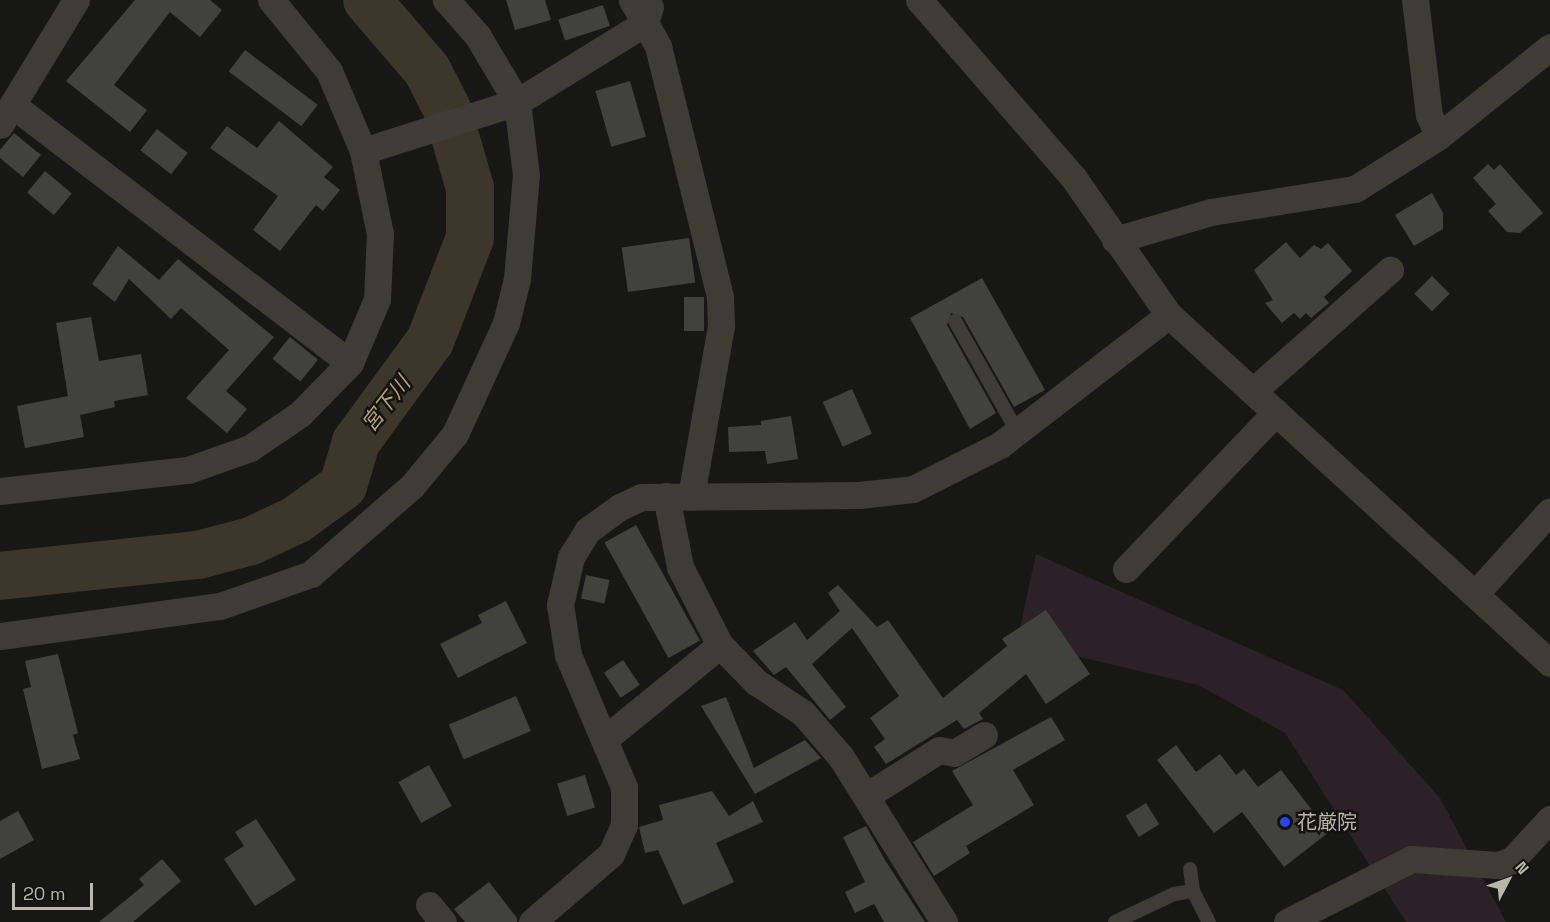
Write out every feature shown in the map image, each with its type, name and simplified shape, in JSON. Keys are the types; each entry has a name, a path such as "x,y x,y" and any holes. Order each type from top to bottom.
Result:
{"street":[{"path":"76,0 7,116 350,363"},
{"path":"0,486 188,470 250,448 300,414 350,363 377,299 380,234 369,149 328,71 271,0"},
{"path":"0,636 220,606 253,597 311,574 412,486 455,434 506,323 524,225 526,175 513,104 477,35 446,0"},
{"path":"919,0 1072,177 1169,315 1550,663"},
{"path":"1415,0 1429,116 1439,136"},
{"path":"369,149 513,104 643,8 658,46 720,297 721,326 679,496 680,567 720,645 756,682 803,713 841,757 944,922"},
{"path":"1115,240 1211,212 1355,189 1439,136 1550,47"},
{"path":"1253,391 1389,270"},
{"path":"532,922 611,854 624,825 624,787 606,738 568,655 560,605 571,557 588,531 620,507 641,497 860,495 913,489 1017,431 1169,315"},
{"path":"1126,569 1276,411"},
{"path":"1476,593 1550,512"},
{"path":"606,738 720,645"},
{"path":"866,796 939,750 954,753 984,735"},
{"path":"1287,922 1411,859 1498,865 1512,860 1550,819"}],"lane":[{"path":"955,321 1017,431"},
{"path":"1190,869 1193,891 1209,922"},
{"path":"1115,922 1174,894 1193,891"}],"shaded area":[{"path":"1036,554 1343,690 1440,798 1506,922 1406,922 1285,733 1198,685 1017,642"}],"building":[{"path":"135,0 210,0 222,10 200,37 170,12 114,85 147,110 130,132 66,81"},
{"path":"506,0 545,0 551,20 515,30"},
{"path":"603,5 610,26 565,40 558,20"},
{"path":"245,50 318,105 301,126 229,72"},
{"path":"630,81 646,137 611,147 595,91"},
{"path":"279,121 333,167 324,177 340,190 323,211 316,205 280,251 253,230 278,196 210,148 227,126 257,148"},
{"path":"157,129 188,153 171,174 140,150"},
{"path":"14,133 41,155 23,177 0,158 0,150"},
{"path":"1488,164 1494,170 1500,164 1543,213 1520,233 1507,232 1488,211 1496,204 1473,178"},
{"path":"45,171 72,193 54,215 27,192"},
{"path":"1432,193 1443,213 1443,229 1414,246 1395,215"},
{"path":"689,238 695,283 628,292 622,247"},
{"path":"1286,242 1300,258 1314,245 1321,249 1328,243 1352,271 1324,297 1329,303 1311,318 1306,313 1300,319 1294,313 1282,323 1265,303 1273,300 1254,270"},
{"path":"118,246 159,280 178,259 274,337 226,391 247,409 227,433 186,398 229,350 181,308 171,319 129,279 115,302 92,284"},
{"path":"1432,276 1450,294 1432,311 1414,294"},
{"path":"982,278 1045,390 1014,407 963,317 951,313 947,325 996,413 970,429 910,318"},
{"path":"684,297 704,297 704,331 684,331"},
{"path":"91,317 99,361 141,354 148,395 114,401 115,407 80,415 84,437 25,448 17,406 68,396 56,323"},
{"path":"290,337 318,360 300,381 272,359"},
{"path":"852,389 872,434 843,447 823,402"},
{"path":"791,416 798,459 767,464 765,451 729,452 728,427 761,425 761,421"},
{"path":"636,525 700,640 669,658 605,542"},
{"path":"586,575 609,580 604,603 581,598"},
{"path":"838,585 877,627 888,620 943,698 1007,646 1002,639 1046,610 1090,674 1046,704 1026,674 979,713 983,719 964,729 957,720 886,764 874,747 885,739 870,718 899,696 852,628 812,664 846,707 830,720 786,667 774,675 753,651 795,622 807,640 840,611 828,593"},
{"path":"506,601 527,643 458,678 440,644 482,623 478,615"},
{"path":"58,654 78,733 73,735 80,759 42,769 23,689 31,687 25,661"},
{"path":"623,660 640,685 621,698 604,673"},
{"path":"516,696 531,731 464,760 449,725"},
{"path":"726,697 754,768 805,740 821,758 755,794 701,706"},
{"path":"1051,717 1065,740 1013,770 1034,805 966,846 970,853 934,876 913,842 973,805 952,771"},
{"path":"1176,745 1196,772 1220,754 1236,775 1244,769 1258,787 1281,770 1329,832 1284,867 1242,812 1214,833 1157,760"},
{"path":"429,765 452,806 421,823 398,782"},
{"path":"585,775 595,808 567,816 557,783"},
{"path":"712,791 729,816 753,801 763,822 716,843 734,882 683,905 658,850 645,853 639,827 663,820 659,805"},
{"path":"1146,803 1159,824 1139,837 1126,816"},
{"path":"18,811 34,840 0,859 0,821"},
{"path":"256,819 296,880 255,906 224,859 244,846 235,832"},
{"path":"866,826 925,922 884,922 874,904 855,913 845,892 865,882 843,837"},
{"path":"162,859 181,881 133,922 99,922 144,885 139,879"},
{"path":"489,882 517,918 517,922 465,922 454,909"}],"waterway":[{"name":"宮下川","path":"0,576 198,555 251,541 296,520 343,486 356,442 430,341 470,238 470,188 447,109 427,70 367,0"}],"place":[{"name":"花厳院","path":"1285,822"}]}
